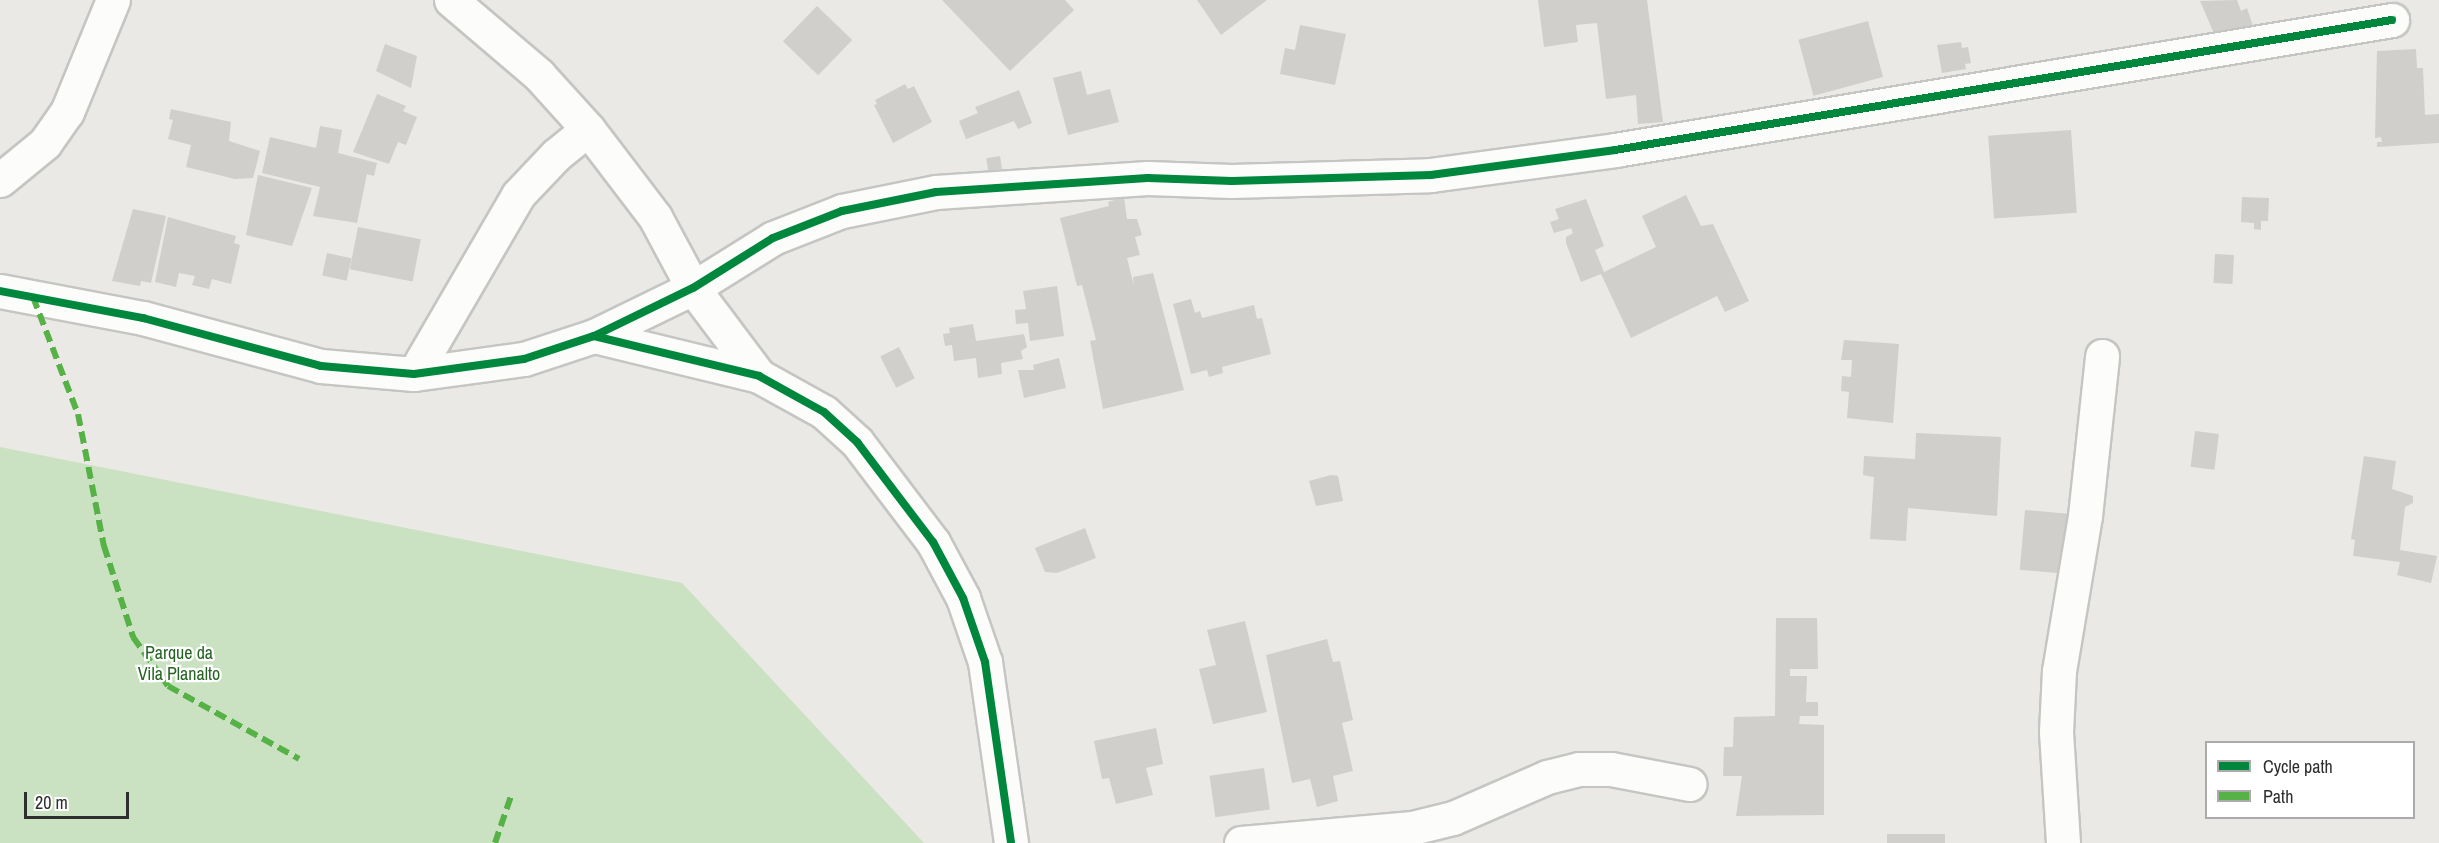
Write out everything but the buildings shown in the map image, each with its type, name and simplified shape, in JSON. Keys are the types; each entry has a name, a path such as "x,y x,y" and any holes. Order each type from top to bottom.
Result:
{"street":[{"path":"0,180 45,143 67,112 112,0"},
{"path":"451,0 539,75 588,129 655,217 693,288 759,376"},
{"path":"0,291 143,318 321,366 414,374 524,359 594,336 693,288 773,237 842,211 936,192 1148,178 1232,181 1431,175 1615,150 2392,20"},
{"path":"414,374 518,195 556,155 588,129"},
{"path":"594,336 759,376 824,412 857,442 933,542 963,598 985,662 1011,843"},
{"path":"2062,843 2056,732 2059,672 2085,516 2102,356"},
{"path":"1241,843 1412,828 1453,818 1546,777 1579,769 1611,769 1690,784"}],"green space":[{"name":"Parque da Vila Planalto","path":"0,447 682,583 924,843 0,843"}],"marked path":[{"path":"33,297 78,414 104,546 133,637 168,686 299,759"},
{"path":"495,843 511,796"}],"cycle path":[{"path":"594,336 693,288 773,238 842,211 936,192 1148,178 1232,181 1431,175 1615,150 2392,20"},
{"path":"0,291 143,318 321,366 414,374 524,359 594,336 759,376 824,412 857,442 933,542 963,598 985,662 1011,843"}]}
